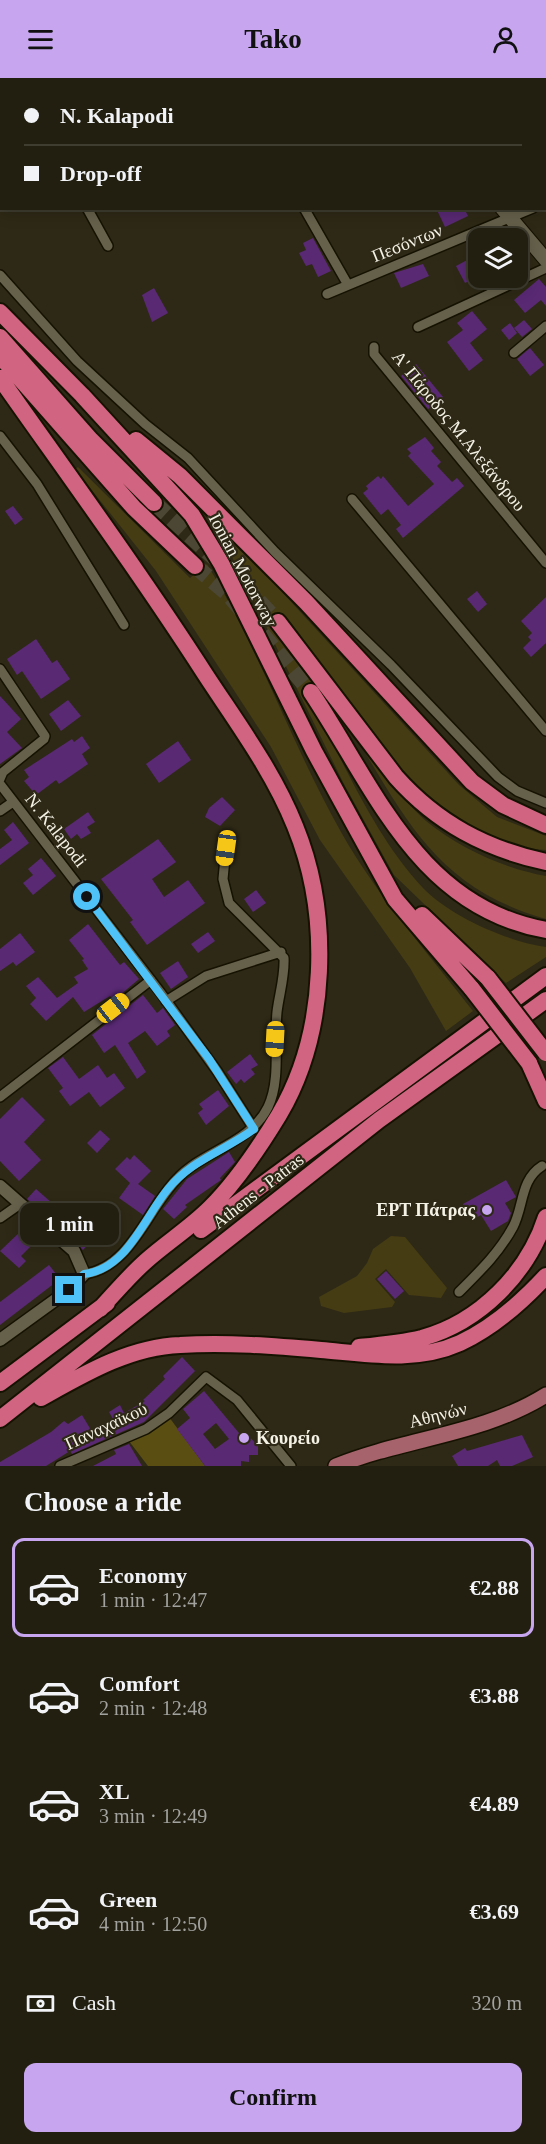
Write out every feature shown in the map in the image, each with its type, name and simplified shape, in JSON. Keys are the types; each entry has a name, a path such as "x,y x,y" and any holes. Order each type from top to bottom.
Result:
{"highway":[{"name":"Ionian Motorway","path":"0,312 82,395 192,515 221,563 314,751 372,859"},
{"path":"0,337 91,441 154,503"},
{"path":"0,356 134,508 195,567"},
{"path":"0,378 183,640 275,783 296,827 313,895 318,928 319,966 308,1041 297,1075 281,1112 234,1181 208,1210 144,1263 100,1309 0,1383"},
{"path":"82,395 180,476 234,528 306,602 472,782 503,805 546,825"},
{"path":"278,622 396,777 416,799 456,829 481,842 516,855 546,862"},
{"path":"310,692 395,826 426,866 480,908 505,919 546,930"},
{"path":"372,859 430,924 488,978 546,1053"},
{"path":"372,859 395,899 472,989 529,1063 546,1101"},
{"name":"Athens - Patras","path":"100,1309 222,1213 546,976"},
{"name":"Athens - Patras","path":"0,1420 379,1120 546,1000"},
{"path":"322,1350 424,1338 461,1320 495,1296 520,1270 546,1217"},
{"path":"0,1420 85,1373 117,1359 178,1345 322,1350 393,1356 428,1352 458,1344 492,1326 546,1276"}],"main road":[{"path":"506,214 546,260"},
{"name":"Αθηνών","path":"336,1466 391,1447 494,1421 546,1395"}],"street":[{"path":"88,210 108,246"},
{"path":"305,210 348,285"},
{"name":"Πεσόντων","path":"327,294 506,214 524,210"},
{"path":"418,327 546,268"},
{"path":"0,275 77,361 145,424 188,458 275,552 391,665 498,777 517,791 546,803"},
{"path":"514,353 546,326"},
{"name":"Α' Πάροδος Μ.Αλεξάνδρου","path":"374,347 374,354 399,386 546,563"},
{"path":"0,436 43,492 124,625"},
{"path":"352,499 546,731"},
{"path":"0,669 45,735 44,740 3,772 0,779"},
{"name":"N. Kalapodi","path":"0,784 151,980 222,1078 254,1129"},
{"path":"0,811 13,802"},
{"path":"0,1340 69,1290 84,1274 95,1273 104,1268 126,1248 179,1176 254,1129 266,1112 273,1094 275,1026 284,968 281,952 229,903 223,879 226,848"},
{"path":"166,1001 206,976 281,952"},
{"path":"0,1097 151,980"},
{"path":"459,1292 501,1246 513,1226 527,1180 542,1166"},
{"path":"0,1186 74,1251 84,1274"},
{"path":"0,1218 20,1204"},
{"name":"Παναχαϊκού","path":"60,1466 146,1429 168,1413 206,1377 237,1400 291,1466"}],"shaded area":[{"path":"78,467 190,578 207,564 243,630 323,799 355,856 421,946 473,1011 446,1031 410,968 320,840 271,747 156,571 75,469"},
{"path":"193,495 459,785 497,817 546,836 546,850 520,847 479,834 456,821 413,786 393,766 318,682 305,691 358,793 388,843 423,888 448,908 480,926 515,940 546,947 546,957 506,983 394,875 344,784 230,553"},
{"path":"353,732 406,801 439,831 499,863 546,876 546,919 509,906 478,890 429,848 390,795"},
{"path":"391,1236 405,1237 447,1288 441,1298 409,1295 386,1269 375,1279 395,1302 392,1307 344,1313 321,1306 319,1297 357,1276 367,1263 373,1249"},
{"path":"169,1417 205,1466 148,1466 129,1441"}],"building":[{"path":"437,210 465,210 468,216 445,227"},
{"path":"313,238 331,271 318,277 312,264 306,266 299,253 306,250 303,243"},
{"path":"468,260 468,282 465,283 456,266"},
{"path":"423,264 429,276 401,288 394,273"},
{"path":"539,279 546,287 546,306 541,300 525,313 514,300"},
{"path":"154,288 168,313 152,322 142,295"},
{"path":"472,311 487,329 470,343 483,360 469,371 447,342 463,330 457,323"},
{"path":"524,320 532,329 522,337 514,328"},
{"path":"510,323 517,333 509,340 501,330"},
{"path":"530,348 544,365 530,376 517,359"},
{"path":"416,364 443,397 428,409 401,376"},
{"path":"425,437 434,448 431,451 441,462 437,466 452,482 457,478 464,486 403,538 396,529 401,525 388,509 381,515 363,493 368,489 366,486 378,476 381,479 383,476 408,506 434,484 408,456 411,453 407,449"},
{"path":"13,506 23,519 15,525 5,511"},
{"path":"477,591 487,604 478,612 467,599"},
{"path":"546,597 546,643 531,657 523,648 531,640 528,637 532,633 521,621"},
{"path":"36,639 52,663 57,660 70,679 41,699 22,671 17,675 7,659"},
{"path":"0,696 21,719 7,732 22,748 0,764"},
{"path":"68,700 81,716 61,731 49,714"},
{"path":"82,736 90,748 82,754 88,764 59,784 56,780 36,795 24,781 29,777 24,770 72,739 74,742"},
{"path":"178,741 191,760 159,783 146,764"},
{"path":"222,797 235,810 220,826 205,817 209,808"},
{"path":"88,812 95,822 87,827 91,833 81,839 77,834 71,839 64,829"},
{"path":"13,822 29,843 0,865 0,849 12,840 4,830"},
{"path":"158,839 176,862 152,879 164,897 188,880 205,903 147,945 130,922 133,920 101,879"},
{"path":"41,858 56,876 33,895 23,883 33,875 28,869"},
{"path":"256,890 266,903 253,912 244,899"},
{"path":"88,924 120,965 124,962 139,979 114,1000 110,996 84,1012 73,997 46,1021 30,1004 36,998 26,986 38,977 57,998 78,983 74,977 88,969 82,960 84,959 69,940"},
{"path":"208,932 215,941 198,953 191,944"},
{"path":"20,933 35,952 16,966 13,962 0,971 0,949"},
{"path":"178,961 188,977 171,989 160,973"},
{"path":"143,995 157,1013 163,1008 175,1025 167,1031 170,1036 157,1046 145,1031 128,1043 146,1072 137,1079 115,1045 104,1053 92,1035"},
{"path":"250,1054 258,1065 251,1069 255,1074 244,1083 241,1079 236,1084 227,1072"},
{"path":"63,1057 79,1079 98,1065 107,1078 114,1073 125,1088 100,1107 89,1092 70,1106 59,1091 63,1088 48,1068"},
{"path":"218,1090 229,1106 206,1125 198,1113 203,1109 199,1104"},
{"path":"22,1097 45,1120 24,1142 41,1160 19,1181 0,1161 0,1119"},
{"path":"100,1130 110,1139 97,1153 87,1143"},
{"path":"229,1152 235,1162 220,1178 221,1180 185,1205 187,1207 174,1219 163,1209 187,1179"},
{"path":"134,1155 151,1171 138,1184 155,1196 143,1215 119,1198 130,1183 115,1169 127,1157 130,1160"},
{"name":"ΕΡΤ Πάτρας","path":"506,1180 516,1197 505,1203 511,1213 508,1221 491,1231 481,1215 472,1220 463,1204"},
{"path":"36,1189 93,1239 83,1250 27,1199"},
{"path":"21,1231 33,1244 21,1256 26,1261 19,1268 0,1251"},
{"path":"49,1265 60,1279 0,1325 0,1302"},
{"path":"386,1271 404,1291 395,1299 377,1279"},
{"path":"182,1357 195,1371 144,1422 72,1454 70,1451 46,1466 0,1466 0,1462 51,1432 64,1421 68,1424 82,1415 91,1430 113,1419 109,1412 120,1405 124,1413 145,1401 143,1400 165,1379 163,1376"},
{"path":"204,1391 239,1433 246,1433 258,1446 258,1455 249,1455 249,1462 241,1461 241,1466 205,1466 177,1429 190,1418 183,1409","holes":["216,1423 229,1439 215,1449 203,1434"]},
{"path":"522,1435 533,1457 512,1466 500,1466 497,1460 488,1466 458,1466 452,1456 465,1448 467,1451"},
{"path":"129,1444 142,1466 93,1466 116,1454 114,1450"}],"tunnel":[{"path":"154,503 241,582 278,622"},
{"path":"195,566 228,594 311,692"}],"place":[{"name":"ΕΡΤ Πάτρας","path":"487,1210"},
{"name":"Κουρείο","path":"244,1438"}],"route":[{"path":"69,1290 79,1282 84,1274 95,1273 104,1268 131,1243 179,1176 212,1153 254,1129 209,1059 87,897"}]}
